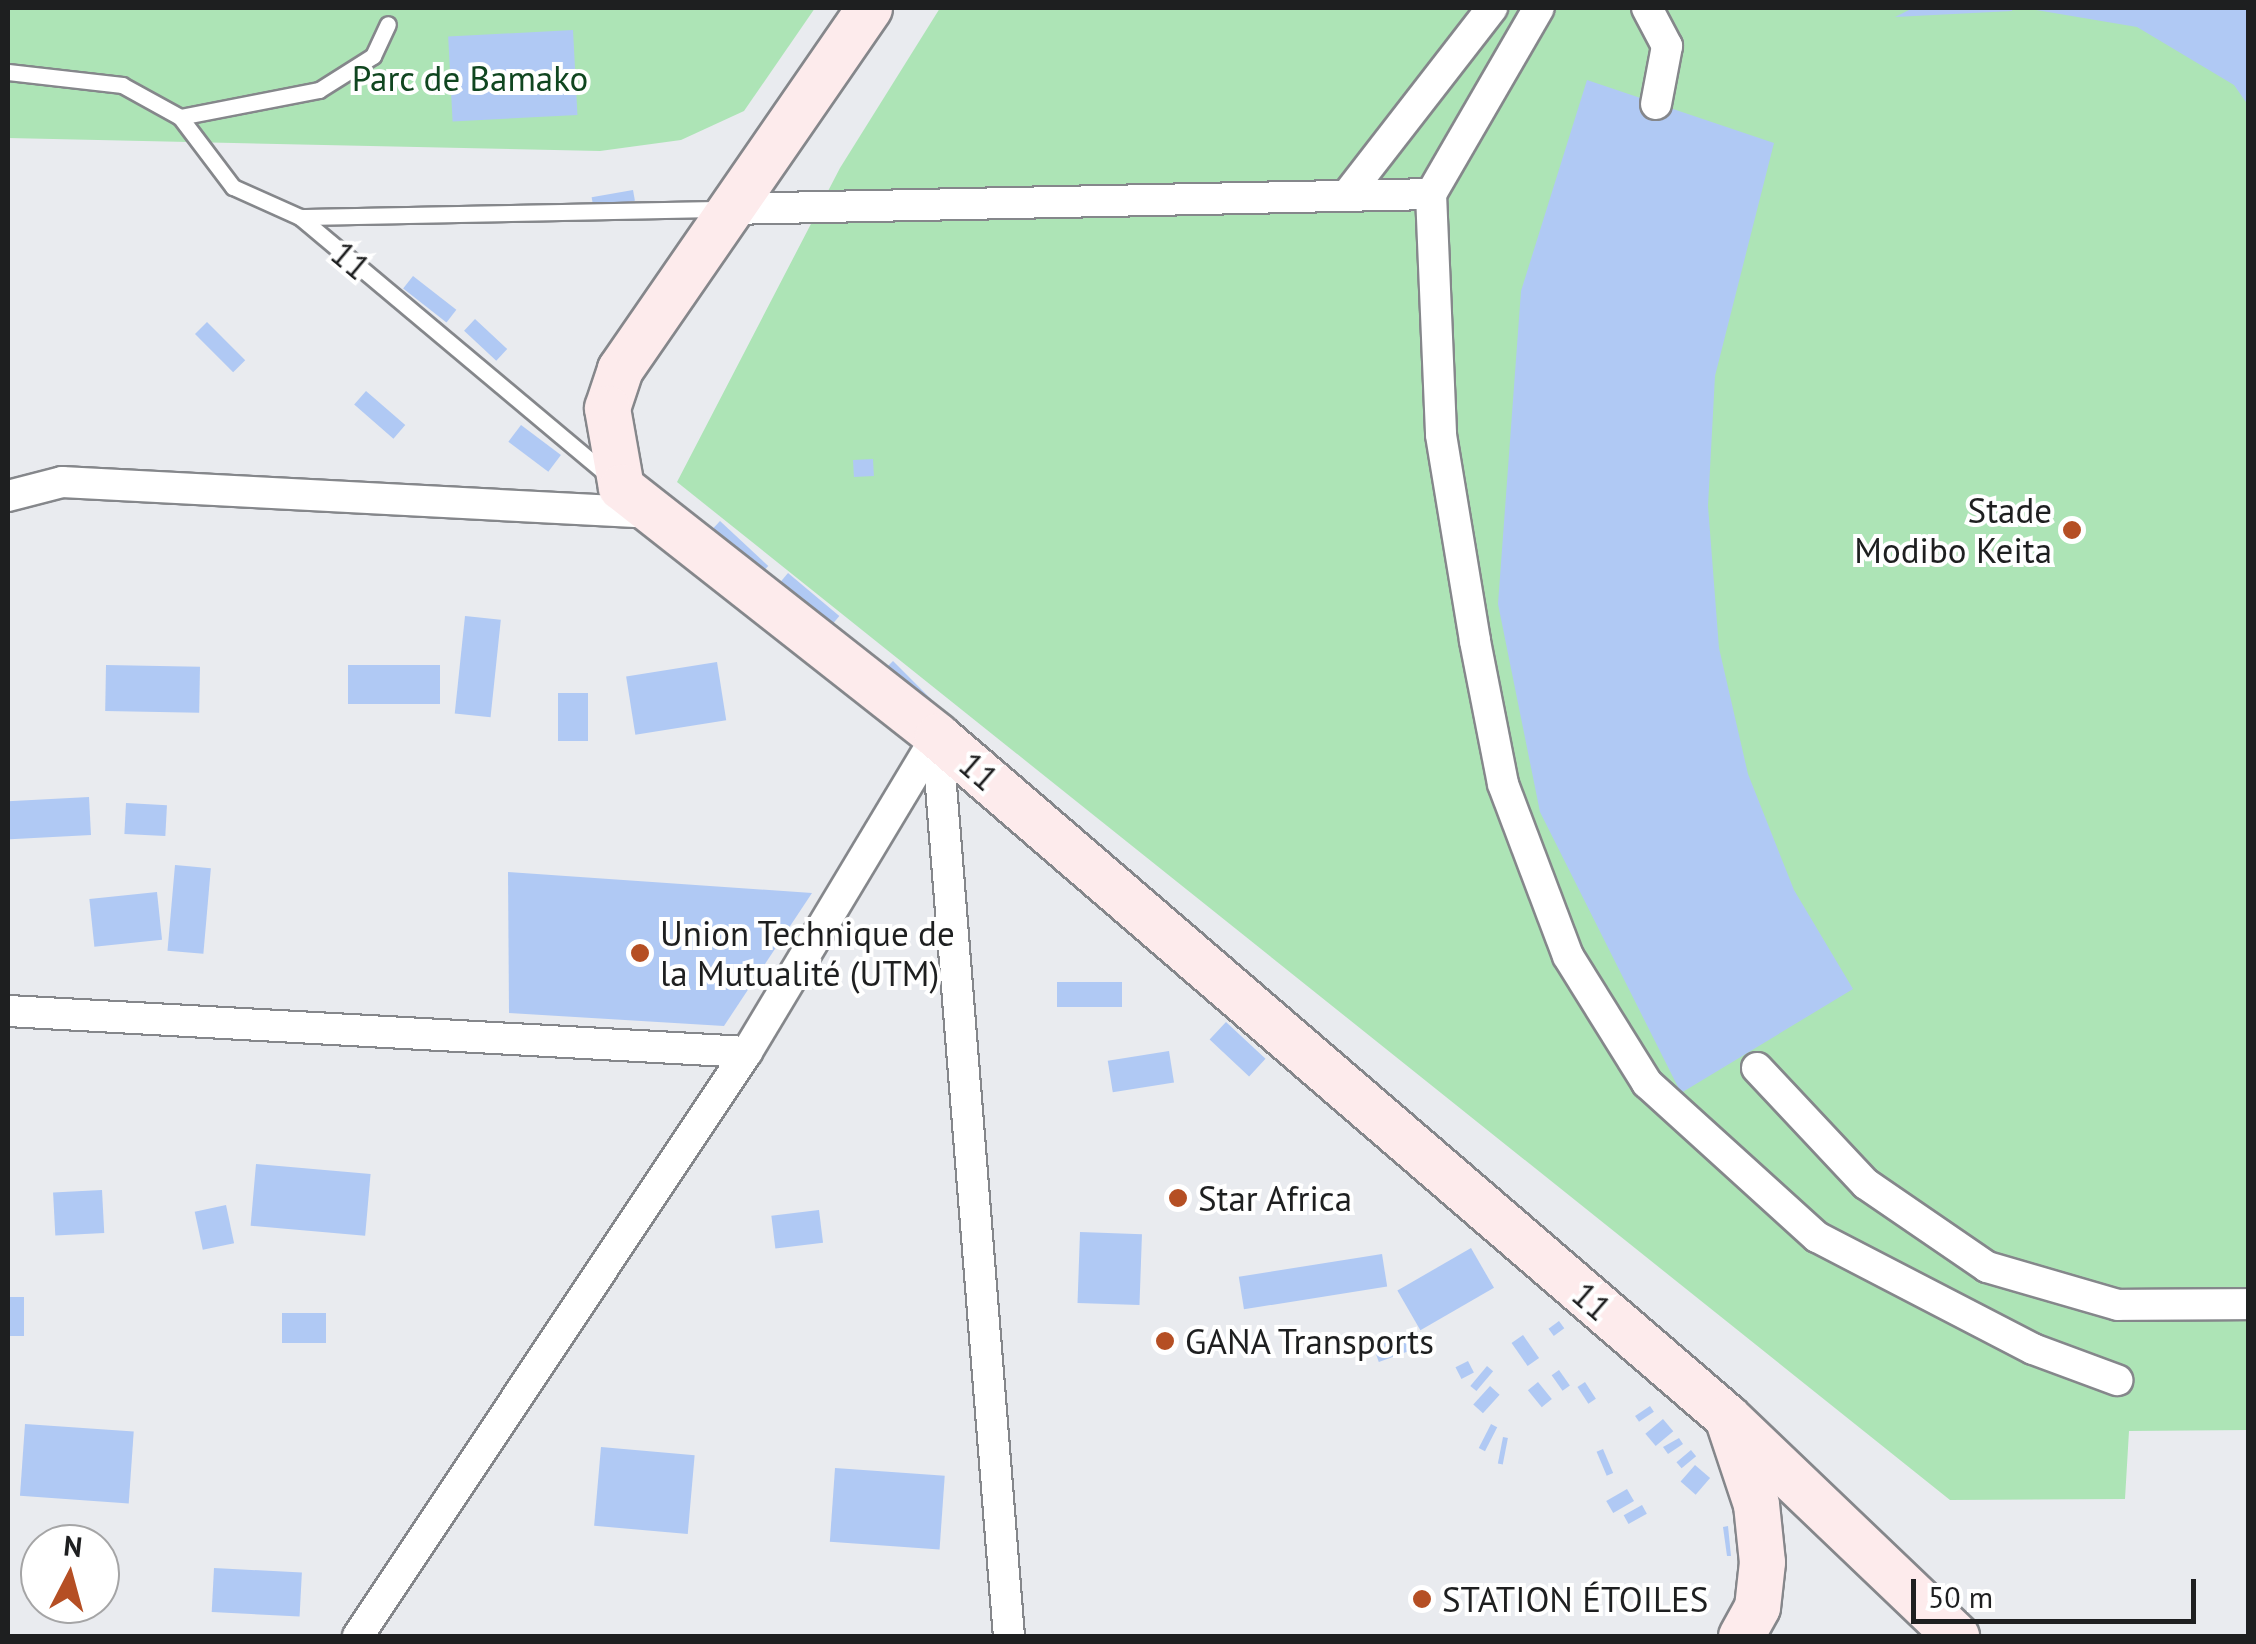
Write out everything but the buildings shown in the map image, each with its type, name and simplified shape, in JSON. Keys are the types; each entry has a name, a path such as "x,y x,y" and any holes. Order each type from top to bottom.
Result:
{"street":[{"path":"8,496 62,482 638,500 607,408 620,370 869,8"},
{"path":"1348,195 1492,8"},
{"path":"1539,8 1431,194 1441,435 1475,640 1503,784 1568,956 1647,1083 1817,1238 2032,1350 2116,1380"},
{"path":"1648,8 1668,46 1656,104"},
{"path":"729,209 1431,194"},
{"name":"11","path":"638,500 937,736 1727,1417 1956,1636"},
{"path":"358,1636 747,1052 937,736"},
{"path":"937,736 1009,1636"},
{"path":"8,1011 747,1052"},
{"path":"1757,1068 1866,1184 1986,1267 2118,1305 2248,1304"},
{"path":"1727,1417 1756,1504 1762,1562 1757,1607 1741,1636"}],"lane":[{"path":"180,117 320,90 373,56 388,24"},
{"path":"8,72 122,84 180,117 233,187 300,217"},
{"name":"11","path":"300,217 729,209"},
{"name":"11","path":"300,217 638,500"}],"green space":[{"name":"Parc de Bamako","path":"8,8 815,8 744,111 681,140 600,151 8,138"},
{"path":"940,8 2248,8 2248,1430 2129,1431 2125,1499 1950,1500 677,482 840,168"}],"place":[{"name":"Stade Modibo Keita","path":"2072,530"},
{"name":"Union Technique de la Mutualité (UTM)","path":"640,953"},
{"name":"Star Africa","path":"1178,1198"},
{"name":"GANA Transports","path":"1165,1341"},
{"name":"STATION ÉTOILES","path":"1422,1599"}]}
